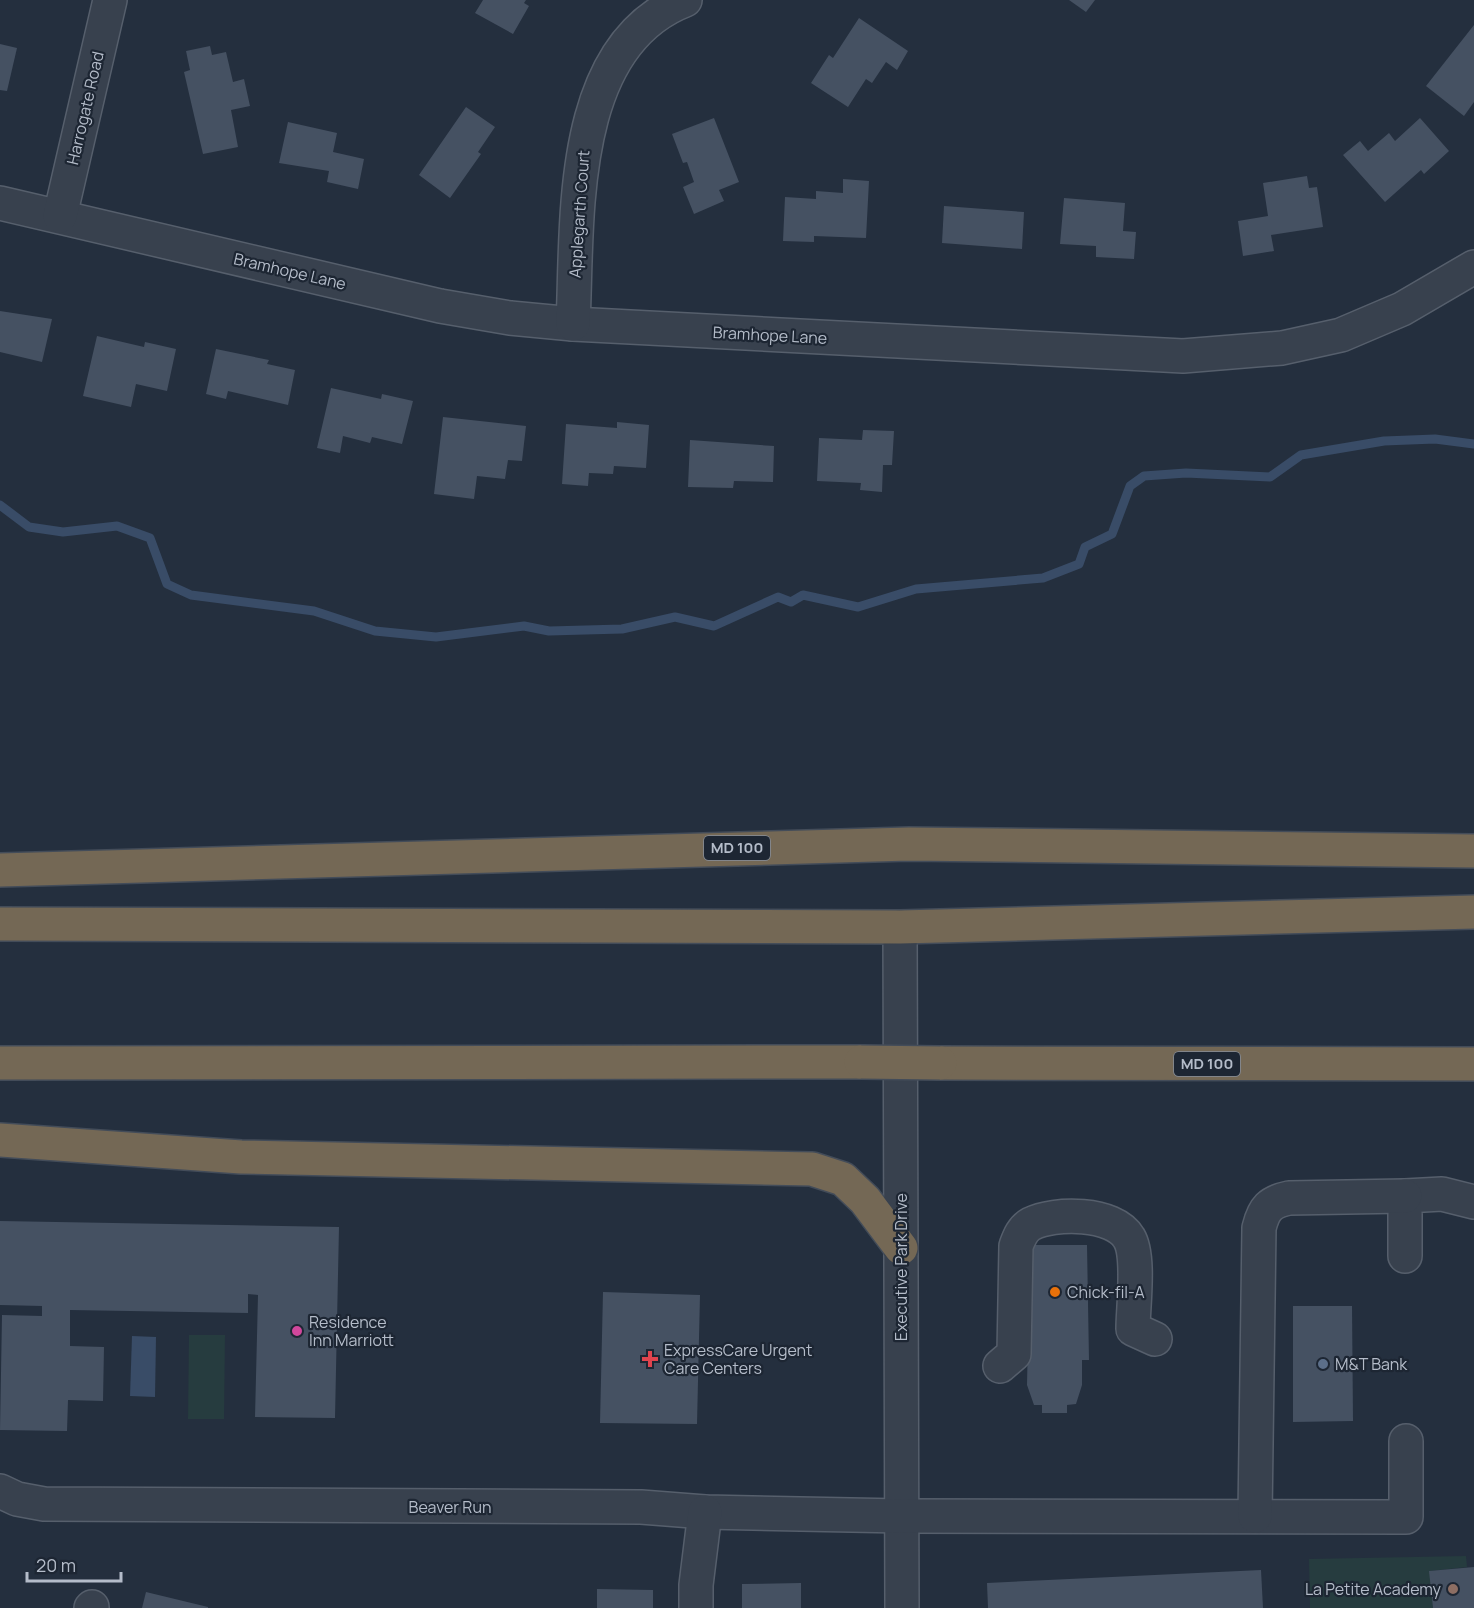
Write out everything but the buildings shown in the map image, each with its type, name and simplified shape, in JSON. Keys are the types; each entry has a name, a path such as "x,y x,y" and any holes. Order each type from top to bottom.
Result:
{"highway":[{"name":"MD 100","path":"0,870 898,844 1474,851"},
{"path":"0,924 900,927 1474,912"},
{"name":"MD 100","path":"0,1064 861,1062 1474,1064"},
{"path":"0,1140 241,1157 812,1168 843,1179 865,1200 901,1248"}],"street":[{"name":"Harrogate Road","path":"60,216 110,0"},
{"name":"Applegarth Court","path":"573,324 582,152 592,111 610,72 628,42 648,21 685,0"},
{"name":"Bramhope Lane","path":"0,203 440,306 510,318 573,324 1183,356 1282,348 1341,335 1402,309 1474,267"},
{"name":"Executive Park Drive","path":"900,927 902,1608"},
{"path":"1255,1516 1259,1228 1263,1213 1273,1202 1289,1198 1442,1194 1474,1202"},
{"path":"1405,1196 1405,1256"},
{"path":"1000,1366 1014,1354 1016,1246 1021,1233 1029,1225 1044,1219 1091,1217 1108,1220 1122,1229 1131,1240 1134,1261 1133,1329 1155,1339"},
{"name":"Beaver Run","path":"0,1491 17,1499 44,1504 641,1507 705,1512 902,1516 1406,1516 1406,1440"},
{"path":"696,1608 696,1585 705,1512"}],"green space":[{"path":"189,1335 225,1335 224,1419 188,1419"},
{"path":"1466,1556 1467,1567 1430,1571 1433,1608 1310,1608 1309,1559"}],"water":[{"path":"132,1336 156,1337 155,1397 130,1396"}],"waterway":[{"path":"0,505 29,527 63,532 117,526 150,538 167,584 191,595 314,611 375,631 436,637 524,626 549,631 622,629 675,617 714,626 778,597 791,602 803,595 858,607 916,589 1043,578 1079,564 1085,547 1112,534 1130,486 1144,476 1186,473 1270,477 1301,455 1384,441 1435,439 1474,444"}],"place":[{"name":"Chick-fil-A","path":"1055,1292"},
{"name":"Residence Inn Marriott","path":"297,1331"},
{"name":"ExpressCare Urgent Care Centers","path":"650,1359"},
{"name":"M&T Bank","path":"1323,1364"},
{"name":"La Petite Academy","path":"1453,1589"}]}
